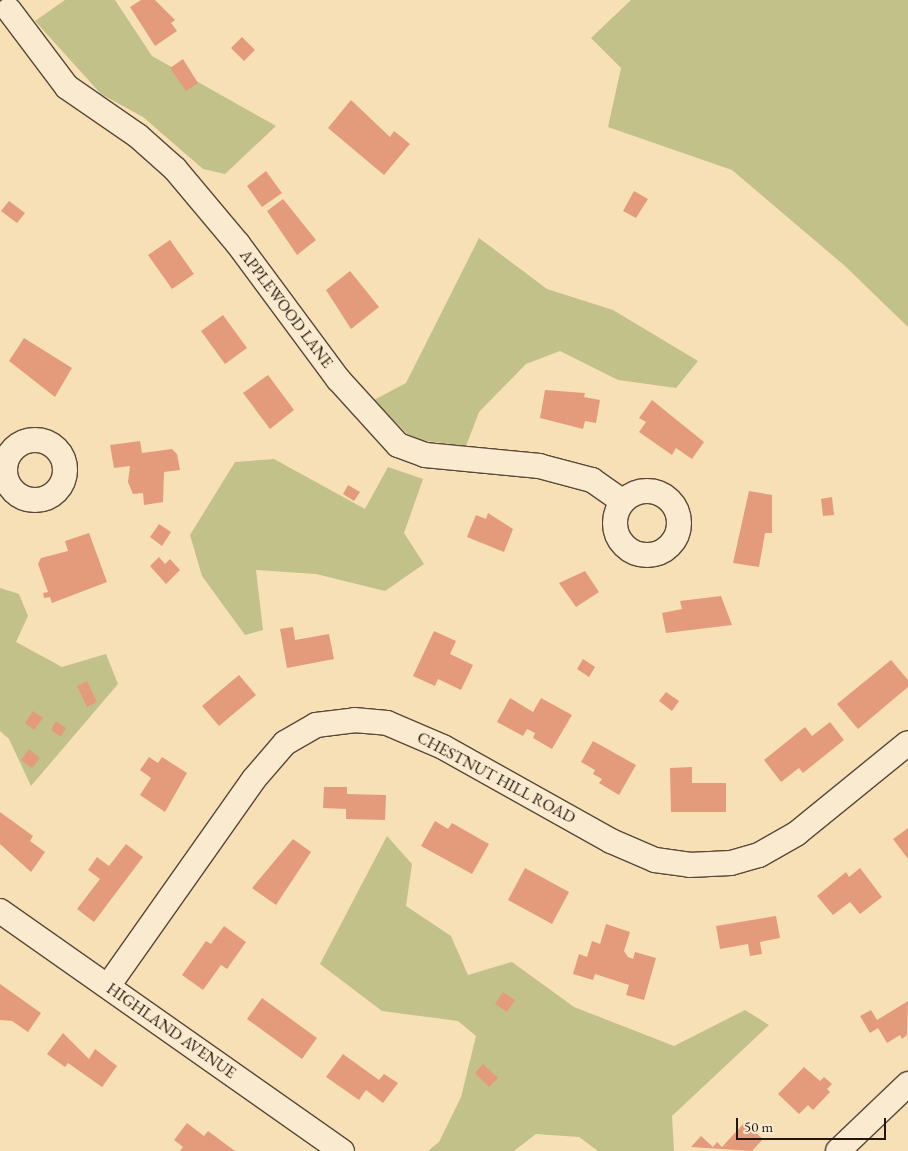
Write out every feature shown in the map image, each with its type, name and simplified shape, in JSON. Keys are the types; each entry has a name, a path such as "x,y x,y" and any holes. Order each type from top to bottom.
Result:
{"street":[{"name":"APPLEWOOD LANE","path":"11,8 67,87 138,136 175,169 238,244 338,379 398,445 425,455 539,466 592,480 622,501"},
{"name":"CHESTNUT HILL ROAD","path":"108,986 254,779 285,743 316,725 354,720 388,723 443,747 611,841 655,860 689,865 732,863 759,855 796,834 908,743"},
{"name":"HIGHLAND AVENUE","path":"0,911 342,1151"},
{"path":"838,1151 908,1084"}],"shaded area":[{"path":"65,0 115,0 152,56 276,126 225,174 203,169 143,117 101,94 35,21"},
{"path":"631,0 908,0 908,327 845,266 732,170 608,127 621,68 591,38"},
{"path":"479,238 547,289 613,310 698,361 676,388 618,380 560,351 526,364 479,412 466,446 412,439 374,400 406,383"},
{"path":"274,459 365,509 388,467 423,479 404,533 424,564 385,591 316,574 256,570 263,630 245,635 202,576 190,535 235,462"},
{"path":"0,588 19,594 28,616 16,642 62,667 106,654 118,684 31,786 9,739 0,731"},
{"path":"387,836 412,864 406,906 451,936 468,975 512,962 574,1007 674,1046 745,1010 769,1025 672,1116 674,1151 598,1151 579,1137 536,1134 514,1151 428,1151 439,1142 461,1097 476,1036 458,1021 382,1011 320,964"}],"building":[{"path":"141,0 155,0 175,20 171,23 177,31 155,46 130,7"},
{"path":"242,37 255,50 244,61 231,48"},
{"path":"183,59 198,83 186,91 170,68"},
{"path":"351,100 390,137 394,131 410,144 384,175 328,128"},
{"path":"266,171 282,193 262,207 247,186"},
{"path":"634,191 648,199 636,218 623,211"},
{"path":"283,199 316,240 297,255 267,211"},
{"path":"9,201 25,213 17,223 1,211"},
{"path":"170,240 194,274 172,289 148,255"},
{"path":"350,271 379,307 351,329 326,290"},
{"path":"223,315 247,348 225,364 201,331"},
{"path":"24,338 72,368 55,397 9,361"},
{"path":"268,375 294,410 270,429 243,393"},
{"path":"545,390 585,393 584,397 600,400 596,423 585,421 583,429 540,418"},
{"path":"652,400 704,442 692,459 676,448 672,455 639,432 646,422 639,418"},
{"path":"140,441 142,453 172,449 177,454 180,470 164,472 163,502 144,505 143,493 133,494 128,482 130,466 114,468 110,445"},
{"path":"348,485 360,492 354,501 343,494"},
{"path":"749,491 772,495 772,533 765,533 759,567 733,563"},
{"path":"832,497 834,515 823,516 821,499"},
{"path":"488,513 513,529 504,552 467,537 476,515 486,519"},
{"path":"159,524 171,532 162,546 150,537"},
{"path":"89,533 107,582 52,603 50,597 44,598 43,593 48,592 38,564 41,558 68,551 65,541"},
{"path":"159,557 165,564 170,559 180,570 166,584 150,566"},
{"path":"585,571 599,592 576,607 559,583"},
{"path":"721,596 732,625 666,633 662,613 682,609 680,601"},
{"path":"293,627 295,640 329,634 334,659 287,668 280,629"},
{"path":"434,631 456,641 450,654 473,665 461,690 438,679 435,686 413,676"},
{"path":"583,659 595,667 589,677 577,669"},
{"path":"891,660 908,680 908,687 858,729 837,704"},
{"path":"239,675 256,695 219,726 202,706"},
{"path":"87,681 97,702 87,707 77,686"},
{"path":"666,692 679,701 672,711 659,701"},
{"path":"510,698 533,712 541,698 572,715 552,749 533,738 535,733 527,729 523,736 497,722"},
{"path":"33,711 43,718 34,730 25,723"},
{"path":"56,721 66,728 61,737 51,730"},
{"path":"830,722 844,740 803,773 799,768 781,782 764,760 805,727 812,736"},
{"path":"593,741 636,765 619,795 599,783 602,779 593,774 595,770 581,762"},
{"path":"29,749 40,758 32,768 21,760"},
{"path":"149,757 158,763 162,757 187,773 165,812 140,795 151,778 140,770"},
{"path":"692,767 692,783 726,783 726,812 671,812 670,768"},
{"path":"324,787 347,787 347,794 386,795 385,820 346,819 346,809 323,808"},
{"path":"0,812 33,836 30,841 45,852 31,872 0,844"},
{"path":"435,821 448,829 452,823 489,844 472,874 421,846"},
{"path":"908,828 908,859 893,839"},
{"path":"293,839 311,852 276,905 252,888"},
{"path":"126,844 143,857 94,922 77,909 100,879 88,870 97,857 109,866"},
{"path":"525,868 569,892 552,924 508,900"},
{"path":"860,868 882,897 860,914 850,902 833,915 817,896 846,872 849,877"},
{"path":"776,916 780,938 760,942 762,954 750,956 748,944 720,949 716,926"},
{"path":"606,924 630,932 624,951 628,957 633,959 635,952 656,958 644,1000 626,995 629,985 595,974 593,980 573,974 579,954 587,957 592,941 600,944"},
{"path":"224,926 246,942 227,969 221,965 203,990 182,975 206,941 211,944"},
{"path":"0,984 41,1013 28,1032 12,1021 0,1020"},
{"path":"503,992 515,1000 507,1012 495,1004"},
{"path":"262,998 317,1038 302,1059 247,1019"},
{"path":"908,1001 907,1035 902,1039 900,1035 887,1043 878,1028 870,1033 860,1016 871,1010 877,1020"},
{"path":"63,1033 89,1059 95,1049 117,1066 102,1087 68,1063 65,1067 47,1054"},
{"path":"343,1054 379,1080 384,1074 398,1083 383,1103 366,1090 359,1100 326,1077"},
{"path":"483,1064 498,1078 489,1087 475,1073"},
{"path":"804,1067 820,1081 824,1077 832,1084 827,1089 830,1092 813,1110 808,1105 799,1114 778,1094"},
{"path":"187,1123 204,1136 208,1131 235,1151 180,1151 183,1147 174,1140"},
{"path":"744,1123 763,1139 752,1151 691,1147 701,1136 713,1147 717,1142 722,1147"}]}
